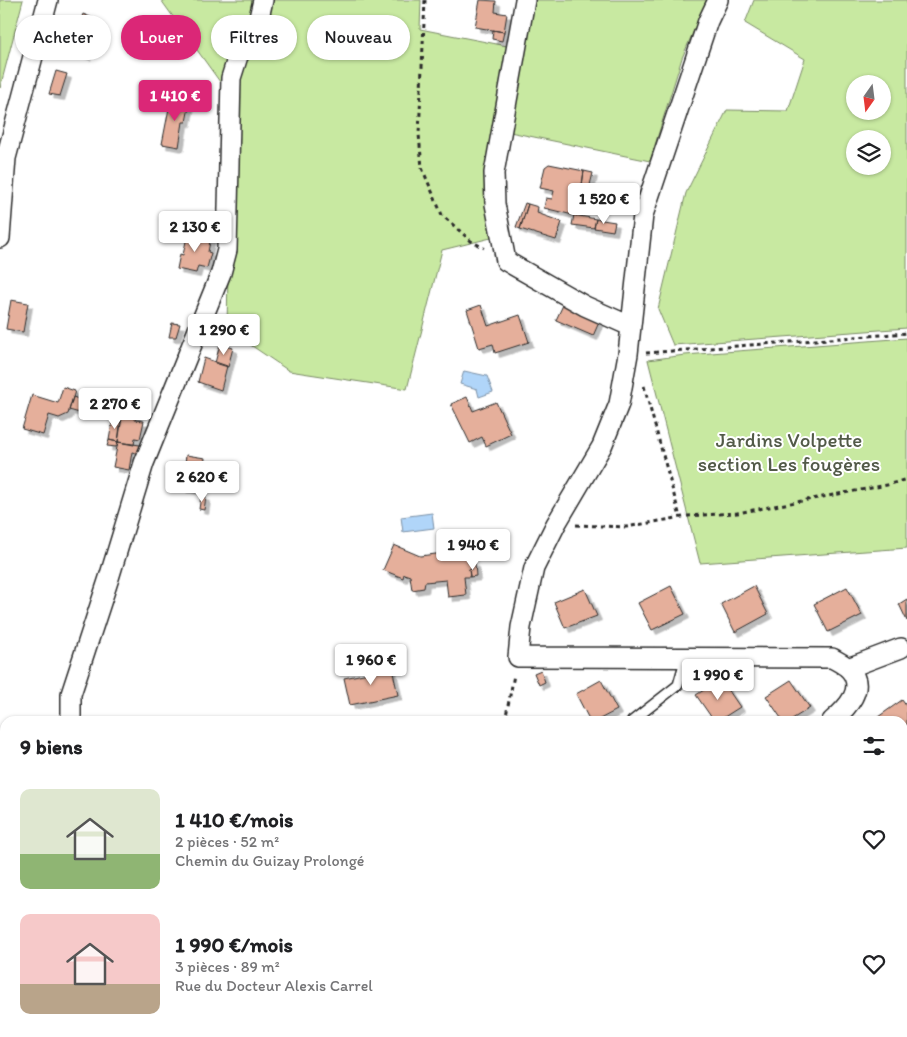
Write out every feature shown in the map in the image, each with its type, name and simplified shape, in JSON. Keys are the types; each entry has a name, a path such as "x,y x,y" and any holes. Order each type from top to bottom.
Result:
{"street":[{"path":"0,238 6,158 48,0"},
{"path":"71,716 71,694 144,463 223,266 227,250 231,78 238,56 256,31 263,0"},
{"path":"525,0 494,172 495,204 506,261 585,306 630,326"},
{"path":"718,0 708,21 642,215 628,354 619,404 602,446 556,524 534,568 521,627 518,657 832,658 848,668 855,678 856,693 848,706 837,716"},
{"path":"848,668 901,648"}],"lane":[{"path":"638,716 678,685 686,657"}],"path":[{"path":"426,0 419,134 422,168 442,215 472,241 506,261"},
{"path":"628,354 907,333"},
{"path":"643,383 680,517"},
{"path":"556,524 626,526 680,517 737,513 887,485 907,479"},
{"path":"506,716 518,657"}],"green space":[{"path":"0,0 23,0 19,15 15,15 15,31 0,88"},
{"path":"161,0 421,0 420,29 512,47 495,237 442,250 407,389 289,371 227,329 228,93 201,56 201,15 172,15"},
{"path":"531,0 707,0 682,58 650,161 505,131"},
{"path":"754,0 907,0 907,328 673,345 658,309 686,193 727,110 788,111 805,59 745,23"},
{"name":"Jardins Volpette section Les fougères","path":"907,338 907,548 700,563 648,360 685,355"}],"water":[{"path":"464,371 487,376 493,392 479,397 477,389 460,384"},
{"path":"432,513 434,528 403,532 401,517"}],"building":[{"path":"480,0 496,1 495,12 507,14 504,32 475,27"},
{"path":"493,30 504,32 502,41 492,39"},
{"path":"56,71 67,74 60,96 49,94"},
{"path":"171,98 190,102 186,122 183,122 179,147 162,144"},
{"path":"549,164 584,171 582,185 584,186 577,216 544,208 546,198 552,199 554,191 540,188 545,167"},
{"path":"584,171 593,173 588,193 583,192"},
{"path":"525,203 528,204 520,229 516,227"},
{"path":"528,204 538,207 537,213 562,222 556,240 520,229"},
{"path":"574,215 596,219 594,228 572,225"},
{"path":"596,219 615,222 613,231 594,228"},
{"path":"189,223 205,226 204,231 210,232 209,236 188,232"},
{"path":"188,232 211,236 208,252 211,253 207,268 198,266 196,273 177,269 180,254 183,255"},
{"path":"11,300 28,303 23,332 6,329"},
{"path":"481,305 488,326 520,315 529,342 495,353 493,344 479,348 467,310"},
{"path":"563,305 600,320 593,336 556,320"},
{"path":"172,323 180,324 176,337 169,337"},
{"path":"220,344 233,348 228,367 215,363"},
{"path":"204,358 227,366 221,390 198,382"},
{"path":"63,387 75,391 68,414 59,418 49,415 43,435 22,429 32,395 58,403"},
{"path":"73,397 87,402 83,414 69,410"},
{"path":"467,397 473,411 496,402 511,434 486,446 482,437 470,443 451,404"},
{"path":"124,405 137,408 135,420 144,421 140,439 135,438 134,445 118,442"},
{"path":"113,417 121,418 118,442 109,440"},
{"path":"109,440 118,442 116,447 107,446"},
{"path":"118,442 140,445 139,454 132,452 129,470 113,467"},
{"path":"186,455 205,458 202,491 182,488"},
{"path":"201,496 206,497 204,510 199,509"},
{"path":"394,545 420,556 467,550 468,563 472,563 472,569 469,569 470,577 464,577 466,595 448,597 446,580 425,582 424,588 412,590 410,576 404,574 403,578 383,570"},
{"path":"472,563 475,563 476,576 470,577 469,569 472,569"},
{"path":"671,586 685,614 652,630 638,603"},
{"path":"754,586 768,614 735,632 721,604"},
{"path":"847,587 862,615 828,632 814,604"},
{"path":"585,589 597,616 565,628 554,602"},
{"path":"907,599 907,621 899,604"},
{"path":"392,668 398,695 350,705 344,678"},
{"path":"541,670 545,682 539,685 534,673"},
{"path":"721,679 740,707 726,716 711,716 696,695"},
{"path":"601,680 617,710 606,716 587,716 576,694"},
{"path":"791,680 810,708 797,716 780,716 766,696"},
{"path":"902,700 907,707 907,716 879,716"}]}
